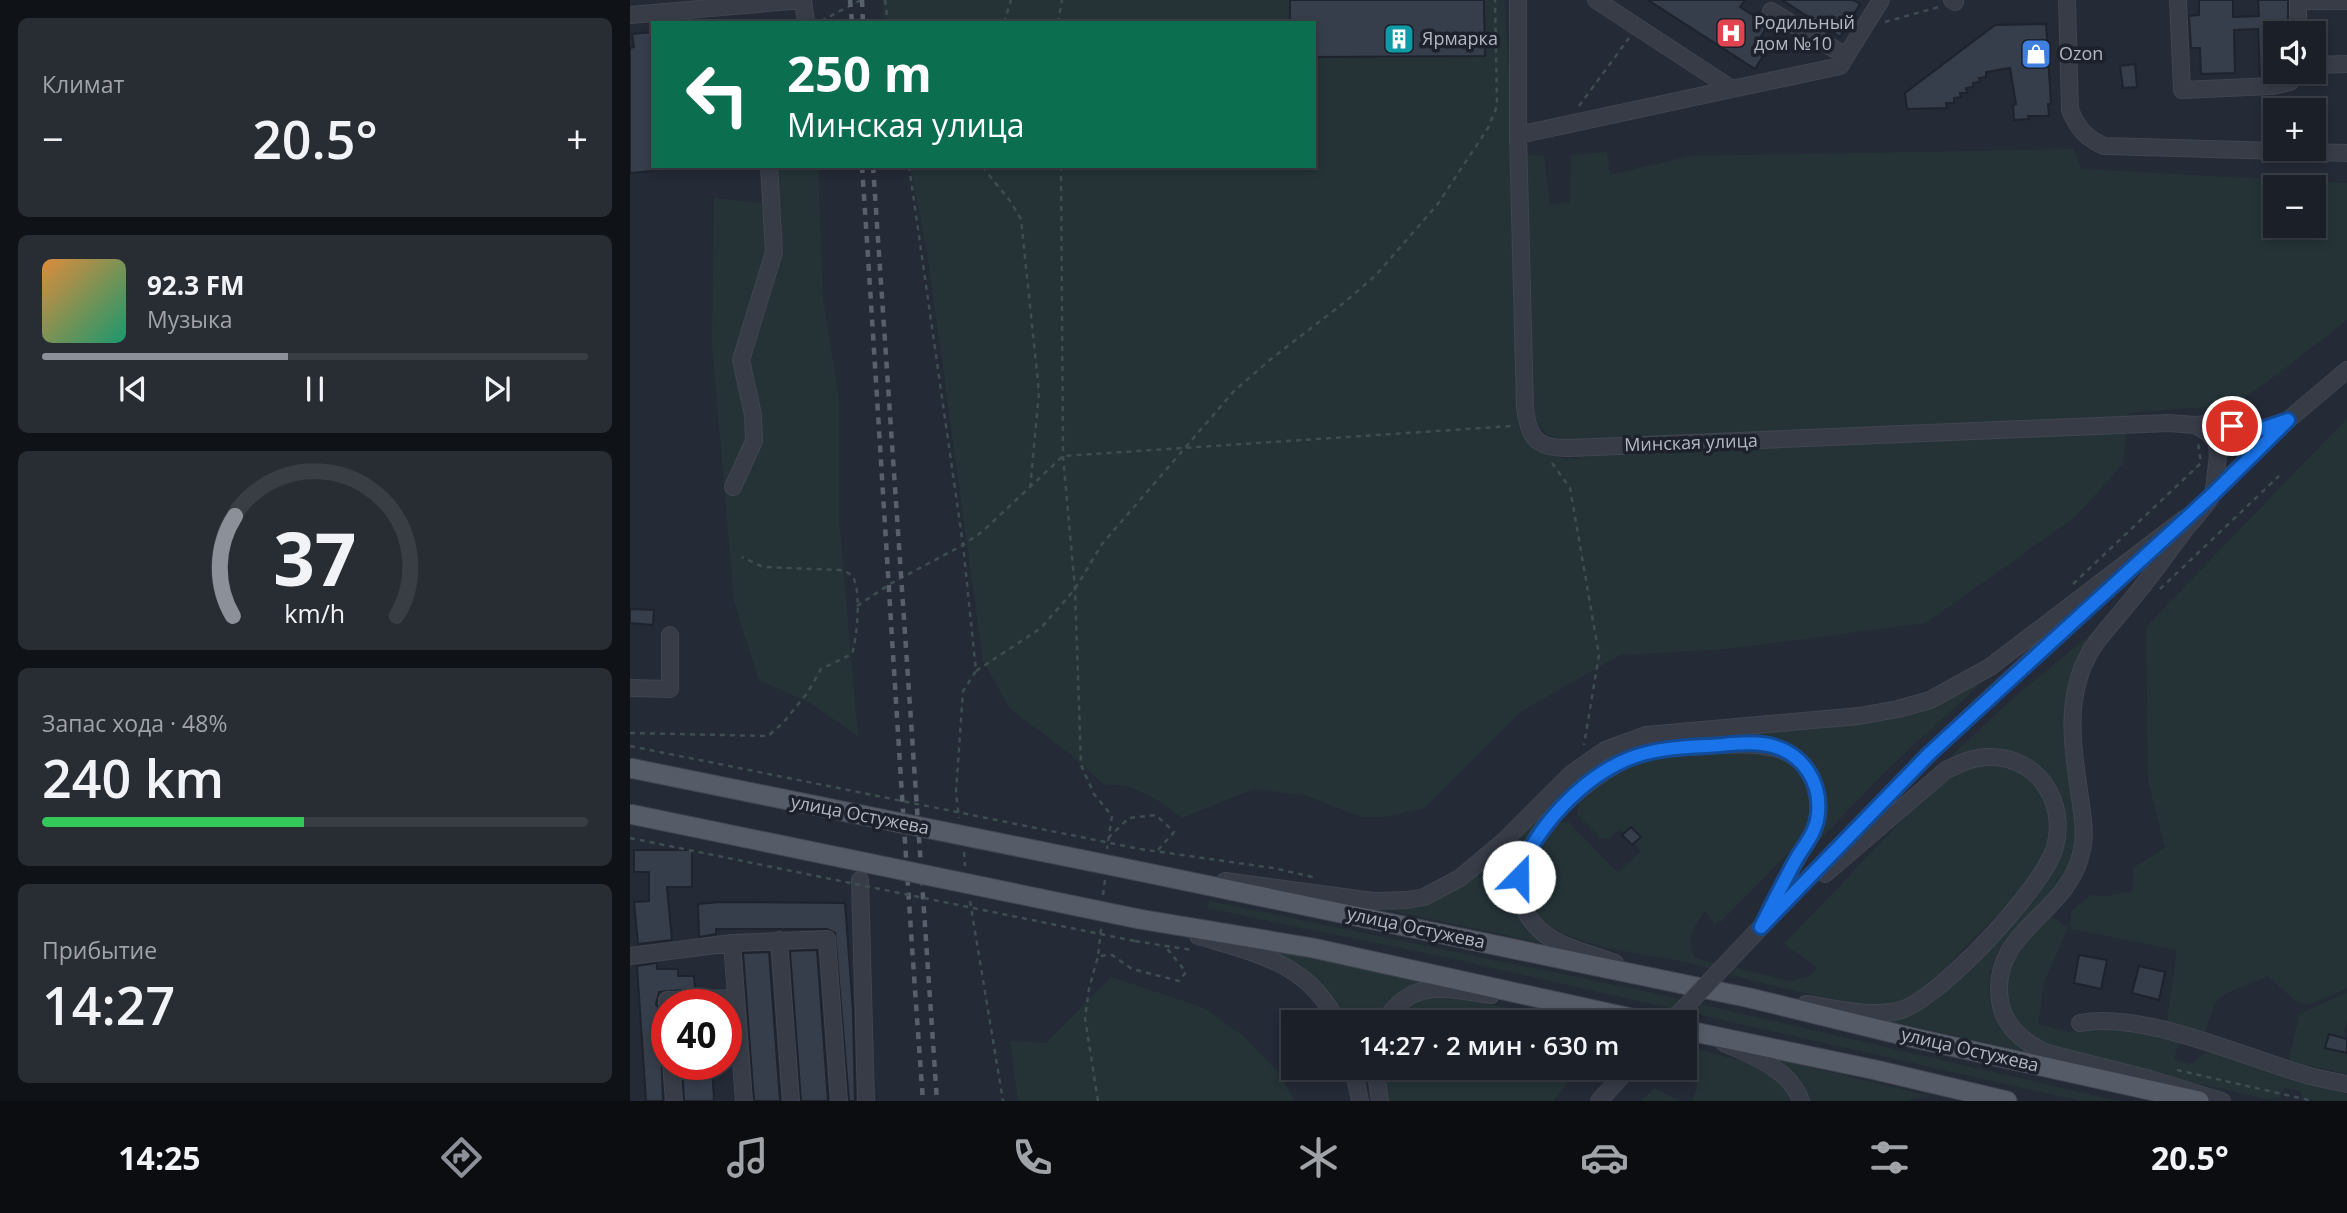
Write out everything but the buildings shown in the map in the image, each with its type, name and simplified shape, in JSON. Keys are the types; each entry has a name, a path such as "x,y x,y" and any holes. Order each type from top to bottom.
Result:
{"main road":[{"name":"улица Остужева","path":"630,768 1656,978 2199,1101"},
{"path":"630,814 1139,919 1313,948 1594,1010"},
{"path":"1697,1032 2007,1101"}],"street":[{"path":"630,15 803,0 806,21"},
{"path":"1596,0 1732,89"},
{"path":"1518,135 1840,66 1881,0"},
{"path":"2067,0 2070,110 2077,127 2090,139 2104,146 2347,153"},
{"path":"2178,0 2182,90 2281,84"},
{"path":"2298,21 2298,1 2347,1"},
{"path":"1523,4 1518,135 1527,425 1536,440"},
{"path":"1772,12 1846,56"},
{"path":"2326,65 2347,64"},
{"path":"733,487 754,441 753,415 741,360 774,252 769,168"},
{"name":"Минская улица","path":"1682,1010 1929,754 2213,494 2288,420 2347,370"},
{"name":"Минская улица","path":"1536,440 1545,446 1557,448 2168,423 2219,424 2259,430 2288,420"},
{"path":"2195,425 2213,435 2218,447 2213,494 2126,607 2104,631 2081,670 2071,729 2083,816 2082,854 2066,888 2010,948 2000,970 1998,990 2001,1009 2010,1026 2024,1041 2047,1054 2138,1076 2222,1101"},
{"path":"1138,871 1329,893 1373,901 1424,897 1460,878 1503,842 1571,774 1605,750 1646,735 1859,716 1898,709 1930,699 1990,667 2036,629 2184,519"},
{"path":"630,688 670,689 670,635"},
{"path":"1656,978 1548,936 1534,925 1525,912 1520,894 1519,877 1524,859 1544,827 1598,776 1625,760 1643,753 1686,747 1758,744 1776,747 1798,758 1810,773 1818,794 1818,814 1812,835 1761,927"},
{"path":"1750,998 1874,1013 1901,1010 1927,997 2017,908 2047,866 2058,831 2057,813 2051,793 2041,778 2027,767 2010,760 1992,757 1969,760 1946,770 1761,927"},
{"path":"860,880 866,1101"},
{"path":"1139,919 1251,951 1282,963 1321,995 1330,1010"},
{"path":"630,956 732,943 827,939 839,1101"},
{"path":"779,940 791,1101"},
{"path":"732,943 735,989"},
{"path":"1394,1010 1413,993 1447,988 1589,1010"},
{"path":"2080,1023 2098,1020 2162,1029 2302,1074 2347,1084"},
{"path":"1710,1035 1779,1071 1793,1084 1801,1101"},
{"path":"742,1075 744,1101"},
{"path":"672,1080 674,1101"},
{"path":"1356,1080 1360,1101"},
{"path":"1377,1080 1380,1101"},
{"path":"1599,1101 1617,1080"},
{"path":"1585,1101 1614,1083"},
{"path":"1605,1101 1614,1083"}],"path":[{"path":"820,21 861,0"},
{"path":"885,0 888,21"},
{"path":"1005,21 1011,0"},
{"path":"1058,21 1062,0"},
{"path":"961,830 956,792 962,691 976,671 1041,628 1075,589 1102,544 1234,391 1376,275 1437,205 1495,114 1498,96 1495,0"},
{"path":"1864,28 1953,1"},
{"path":"1566,125 1637,27"},
{"path":"909,168 963,545 976,671"},
{"path":"985,168 1021,219 1039,392 1030,489"},
{"path":"1061,168 1063,456 1075,589 1081,765 1094,794 1112,816 1108,838 1129,818 1156,815 1174,832 1158,850"},
{"path":"857,606 983,531 1063,456 1527,425"},
{"path":"1536,440 1570,488 1598,654 1584,745"},
{"path":"2159,590 2279,476"},
{"path":"630,733 768,736 783,723 808,692 821,669 852,654 857,606 855,580 849,573 840,570 763,567 742,557"},
{"path":"630,746 1140,849"},
{"path":"630,838 1135,941 1192,950"},
{"path":"962,842 965,867"},
{"path":"969,893 1003,1101"},
{"path":"1165,946 1185,972"},
{"path":"1098,956 1085,1018 1098,1101"},
{"path":"2169,1069 2313,1101"}],"shaded area":[{"path":"882,0 1504,0 1515,154 1527,440 1558,457 1579,459 1577,443 1558,439 1545,432 1537,421 1530,402 1522,155 1544,156 1550,205 1570,202 1571,155 1607,152 1610,175 1690,156 2074,149 2081,169 2263,179 2263,238 2326,238 2326,182 2347,183 2347,320 2233,405 2128,413 2123,464 2075,517 1926,623 1726,649 1620,655 1520,712 1424,808 1385,817 1362,817 1304,795 1253,789 1182,818 1136,789 1104,785 1070,754 1010,709 983,661 927,252 910,168 1316,168 1316,21 884,21"},
{"path":"766,168 818,168 823,298 839,398 839,519 858,736 810,703 759,680 734,602 712,344 714,198 761,203"},
{"path":"2347,418 2347,988 2304,1004 2290,996 2268,976 2227,993 2215,1003 2204,1035 2166,1028 2177,950 2071,929 2071,911 2091,895 2106,896 2132,891 2134,867 2165,848 2148,780 2146,627"},
{"path":"2097,629 2077,661 2067,691 2065,707 2067,755 2076,810 2075,850 2056,885 2002,945 1989,981 1994,1012 2005,1030 2028,1052 1885,1020 1915,1010 1941,993 2017,918 2045,885 2055,867 2063,847 2066,827 2062,797 2047,774 2030,760 2000,750 1979,750 1948,759 2012,699"},
{"path":"1977,682 1979,685 1888,769 1820,840 1822,783 1815,766 1796,748 1761,740 1681,742 1640,747 1613,756 1590,770 1540,821 1521,846 1513,872 1513,902 1525,929 1547,944 1383,909 1417,905 1612,752 1652,739 1806,727"},
{"path":"1746,751 1777,757 1800,772 1811,797 1810,812 1797,844 1721,922 1718,920 1715,924 1705,911 1691,939 1695,958 1789,981 1808,977 1818,968 1784,944 1921,800 1937,785 1962,770 1986,765 2002,766 2029,778 2046,802 2049,818 2043,855 2031,877 2015,896 1940,974 1914,996 1900,1003 1886,1005 1867,1006 1757,982 1690,963 1584,941 1547,925 1536,913 1527,889 1531,865 1543,843 1559,823 1569,822 1618,873 1641,851 1621,829 1609,838 1601,838 1577,814 1579,804 1607,780 1631,766 1663,757"},
{"path":"1210,901 1644,991 2118,1101 2080,1101 1697,1014 1697,1010 1678,1010 1449,958 1206,908"},
{"path":"2050,915 2068,928 2044,982 2038,1024 2069,1032 2098,1025 2162,1035 2178,1043 2174,1060 2191,1064 2208,1051 2312,1086 2347,1094 2347,1101 2315,1101 2302,1097 2302,1092 2285,1087 2279,1098 2267,1099 2151,1073 2043,1044 2021,1028 2011,1015 2004,986 2016,952"},
{"path":"1264,947 1424,982 1394,997 1381,1010 1339,1010 1312,976 1278,953"},
{"path":"1111,977 1204,1008 1242,1035 1279,1073 1295,1101 1018,1101 1010,1041 1046,1043"},
{"path":"2347,992 2347,1022 2344,1032 2347,1041 2347,1074 2288,1061 2300,1014"},
{"path":"1446,995 1517,1010 1402,1010 1422,1000"},
{"path":"1697,1050 1732,1058 1761,1069 1786,1088 1795,1101 1692,1101 1696,1089"},
{"path":"1768,1057 1930,1096 1905,1101 1809,1101 1793,1075"},
{"path":"1386,1080 1571,1080 1553,1101 1389,1101"},
{"path":"1654,1088 1680,1101 1641,1101"}],"railway":[{"path":"850,0 852,21"},
{"path":"862,0 863,21"},
{"path":"862,168 923,1101"},
{"path":"873,168 937,1101"}],"place":[{"name":"Родильный дом №10","path":"1731,33"},
{"name":"Ярмарка","path":"1399,39"},
{"name":"Ozon","path":"2036,54"}],"route":[{"path":"1519,877 1524,859 1544,827 1598,776 1625,760 1643,753 1686,747 1758,744 1776,747 1798,758 1810,773 1818,794 1818,814 1812,835 1761,927 1929,754 2213,494 2288,420 2259,430 2232,426"}]}
